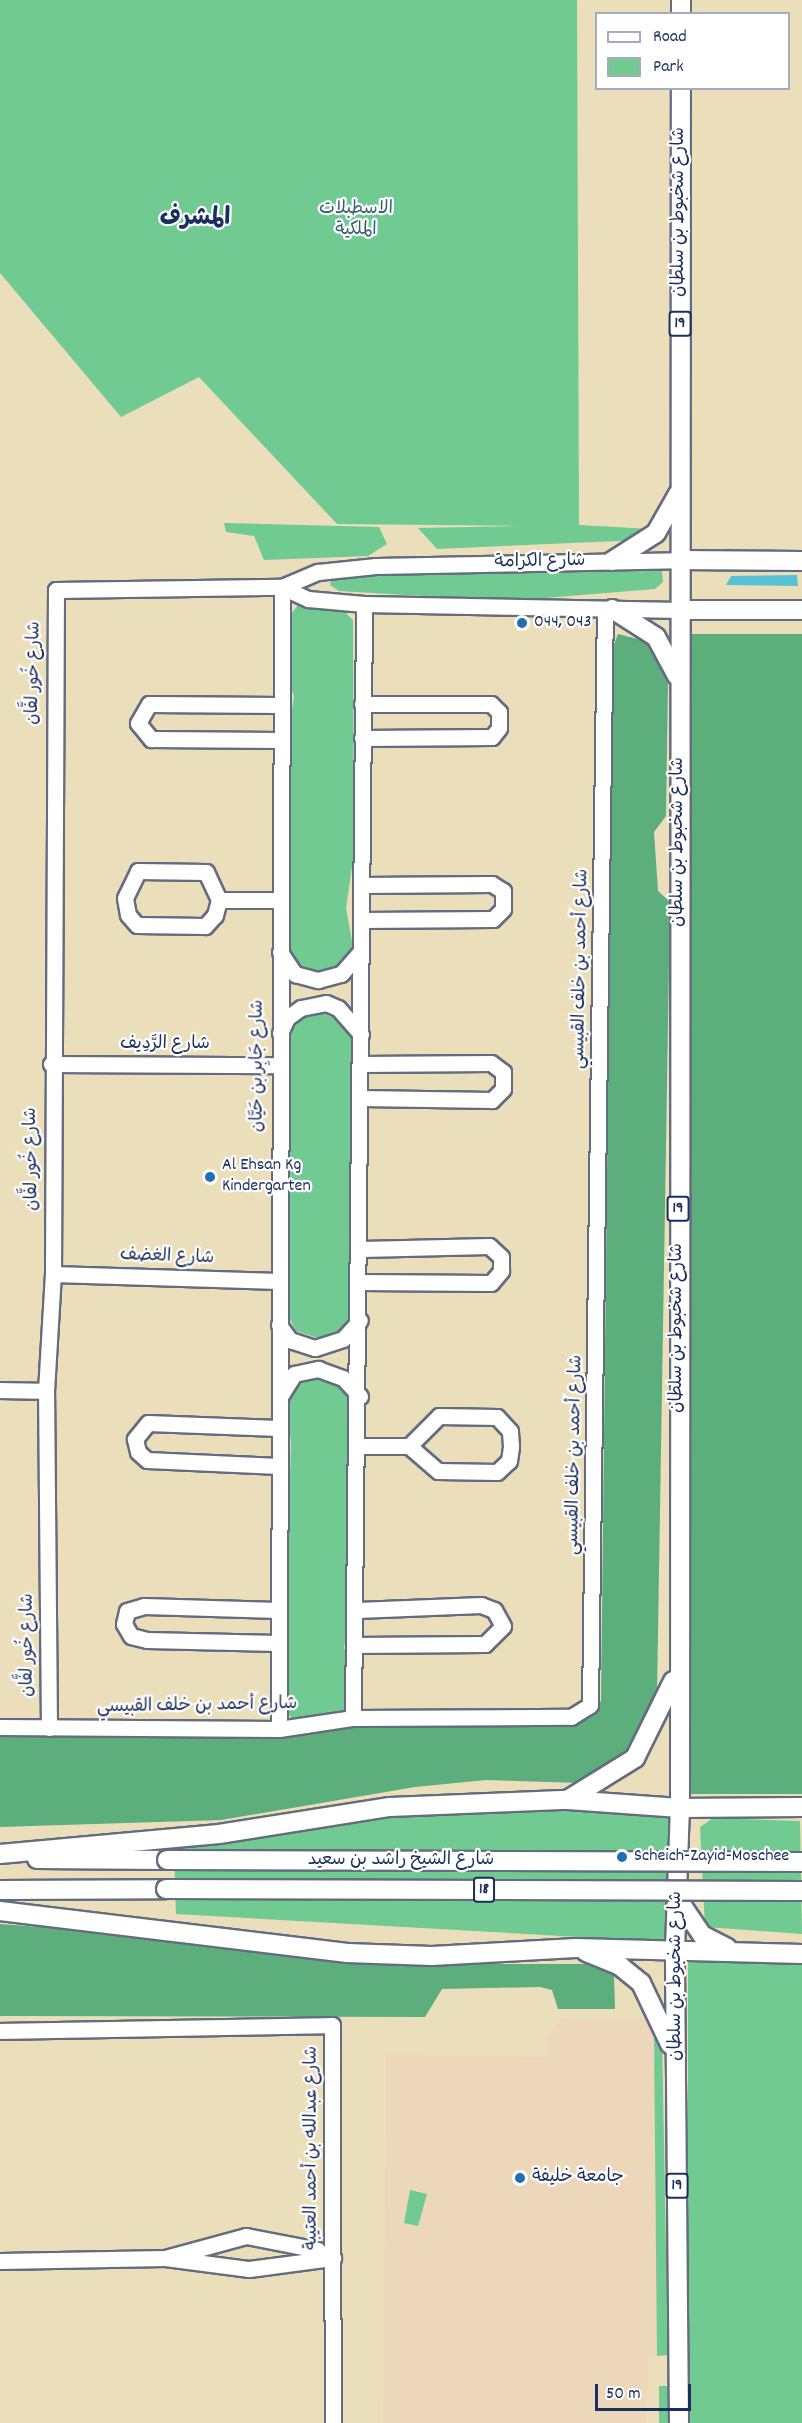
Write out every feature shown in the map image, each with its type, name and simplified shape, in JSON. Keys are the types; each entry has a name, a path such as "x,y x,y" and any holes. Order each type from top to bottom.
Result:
{"main road":[{"name":"شارع شخبوط بن سلطان","path":"679,2423 675,1949 680,1808 676,1671 681,90"},
{"path":"612,561 656,533 680,490"},
{"name":"شارع الكرامة","path":"680,560 802,561"},
{"path":"608,609 656,637 680,681"},
{"name":"شارع الكرامة","path":"680,610 802,610"},
{"path":"568,1800 635,1758 654,1728 676,1671"},
{"path":"0,1854 219,1834 353,1809 568,1800 680,1808 797,1808"},
{"path":"679,1850 696,1819 721,1808"},
{"name":"شارع الشيخ راشد بن سعيد","path":"0,1859 802,1862"},
{"name":"شارع الشيخ راشد بن سعيد","path":"0,1890 802,1891"},
{"path":"677,1898 702,1935 733,1951"},
{"path":"0,1911 347,1953 432,1956 576,1948 802,1954"},
{"path":"773,1952 802,1939"},
{"path":"576,1948 620,1966 641,1983 661,2015 676,2063"}],"street":[{"name":"شارع الكرامة","path":"56,590 282,587 318,573 376,566 680,560"},
{"name":"شارع الكرامة","path":"282,587 308,599 364,603 680,610"},
{"name":"شارع جَابِر بن حَيَّان","path":"279,1729 279,705 282,587"},
{"name":"شارع خُور لفَّان","path":"49,1728 46,1391 53,1274 51,1064 56,590"},
{"path":"353,1718 360,1396 364,603"},
{"name":"شارع أحمد بن خلف القبيسي","path":"0,1727 279,1729 353,1718 571,1717 585,1711 593,1699 608,609"},
{"path":"279,705 149,704 138,723 151,739 279,740"},
{"path":"362,704 491,704 499,712 499,728 492,737 362,738"},
{"path":"138,871 206,872 219,900 205,926 136,925 128,915 125,898 138,871"},
{"path":"361,885 492,884 503,891 500,916 493,919 361,920"},
{"path":"219,900 279,900"},
{"path":"279,949 295,974 318,980 341,974 361,951"},
{"path":"280,1034 287,1018 301,1008 326,1003 338,1008 361,1034"},
{"path":"361,1064 491,1063 503,1072 503,1089 492,1100 361,1098"},
{"name":"شارع الرَّدِيف","path":"51,1064 279,1065"},
{"path":"360,1282 490,1283 501,1271 501,1257 489,1246 361,1249"},
{"name":"شارع الغضف","path":"53,1274 279,1281"},
{"path":"279,1325 301,1347 315,1348 343,1339 360,1320"},
{"path":"279,1401 291,1377 318,1369 343,1378 360,1396"},
{"path":"0,1390 46,1391"},
{"path":"359,1446 409,1446 438,1471 496,1472 509,1461 512,1446 510,1431 497,1418 439,1416 409,1446"},
{"path":"278,1428 148,1423 135,1439 138,1452 147,1460 279,1466"},
{"path":"354,1645 485,1644 503,1626 494,1610 481,1605 357,1610"},
{"path":"278,1643 147,1640 131,1636 124,1624 127,1611 144,1606 279,1610"},
{"name":"شارع عبدالله بن أحمد العتيبة","path":"0,2031 332,2025 333,2423"},
{"path":"165,2258 188,2248 246,2236 284,2239 308,2250 333,2254"},
{"path":"0,2261 165,2258 249,2269 333,2254"}],"shaded area":[{"name":"جامعة خليفة","path":"642,2017 649,2020 654,2037 657,2356 649,2357 646,2423 383,2423 386,2055 546,2057 548,2036 562,2019"}],"green space":[{"name":"الاسطبلات الملكية","path":"0,0 577,0 579,525 651,529 641,540 437,549 418,528 522,526 337,524 199,377 121,417 0,273"},
{"path":"224,523 379,527 387,544 368,556 264,560 254,536 226,532"},
{"path":"654,566 662,571 663,582 655,589 507,601 339,591 330,585 331,578"},
{"path":"298,605 341,608 353,620 354,853 346,908 353,947 340,966 318,973 295,965 286,946 287,746 294,696 288,680 288,618"},
{"path":"618,634 653,643 664,657 668,685 666,816 654,832 658,891 670,902 657,1694 633,1751 580,1783 486,1780 415,1787 221,1820 0,1827 0,1731 571,1724 589,1719 601,1701 613,647"},
{"path":"691,634 802,634 802,1794 691,1794"},
{"path":"317,1011 342,1021 351,1034 352,1314 338,1336 324,1340 296,1331 286,1312 289,1034 306,1013"},
{"path":"321,1377 340,1385 352,1401 351,1609 344,1648 351,1669 348,1713 293,1720 284,1708 291,1441 285,1403 300,1381"},
{"path":"541,1810 668,1812 668,1942 176,1914 174,1845 416,1813"},
{"path":"713,1818 800,1821 802,1934 705,1927 700,1827"},
{"path":"0,1924 177,1937 284,1956 415,1964 595,1964 614,1973 615,2009 558,2009 552,1990 540,1987 442,1989 425,2017 0,2016"},
{"path":"688,1962 802,1962 802,2423 688,2423"},
{"path":"662,2036 668,2355 657,2356 654,2037"},
{"path":"410,2190 427,2194 418,2226 404,2223"},
{"path":"659,2386 669,2386 669,2423 659,2423"}],"water":[{"path":"797,575 798,586 726,585 731,576"}],"place":[{"name":"044, 043","path":"522,623"},
{"name":"Al Ehsan Kg Kindergarten","path":"210,1177"},
{"name":"Scheich-Zayid-Moschee","path":"622,1857"},
{"name":"جامعة خليفة","path":"520,2178"}],"district":[{"name":"المشرف","path":"195,220"}]}
